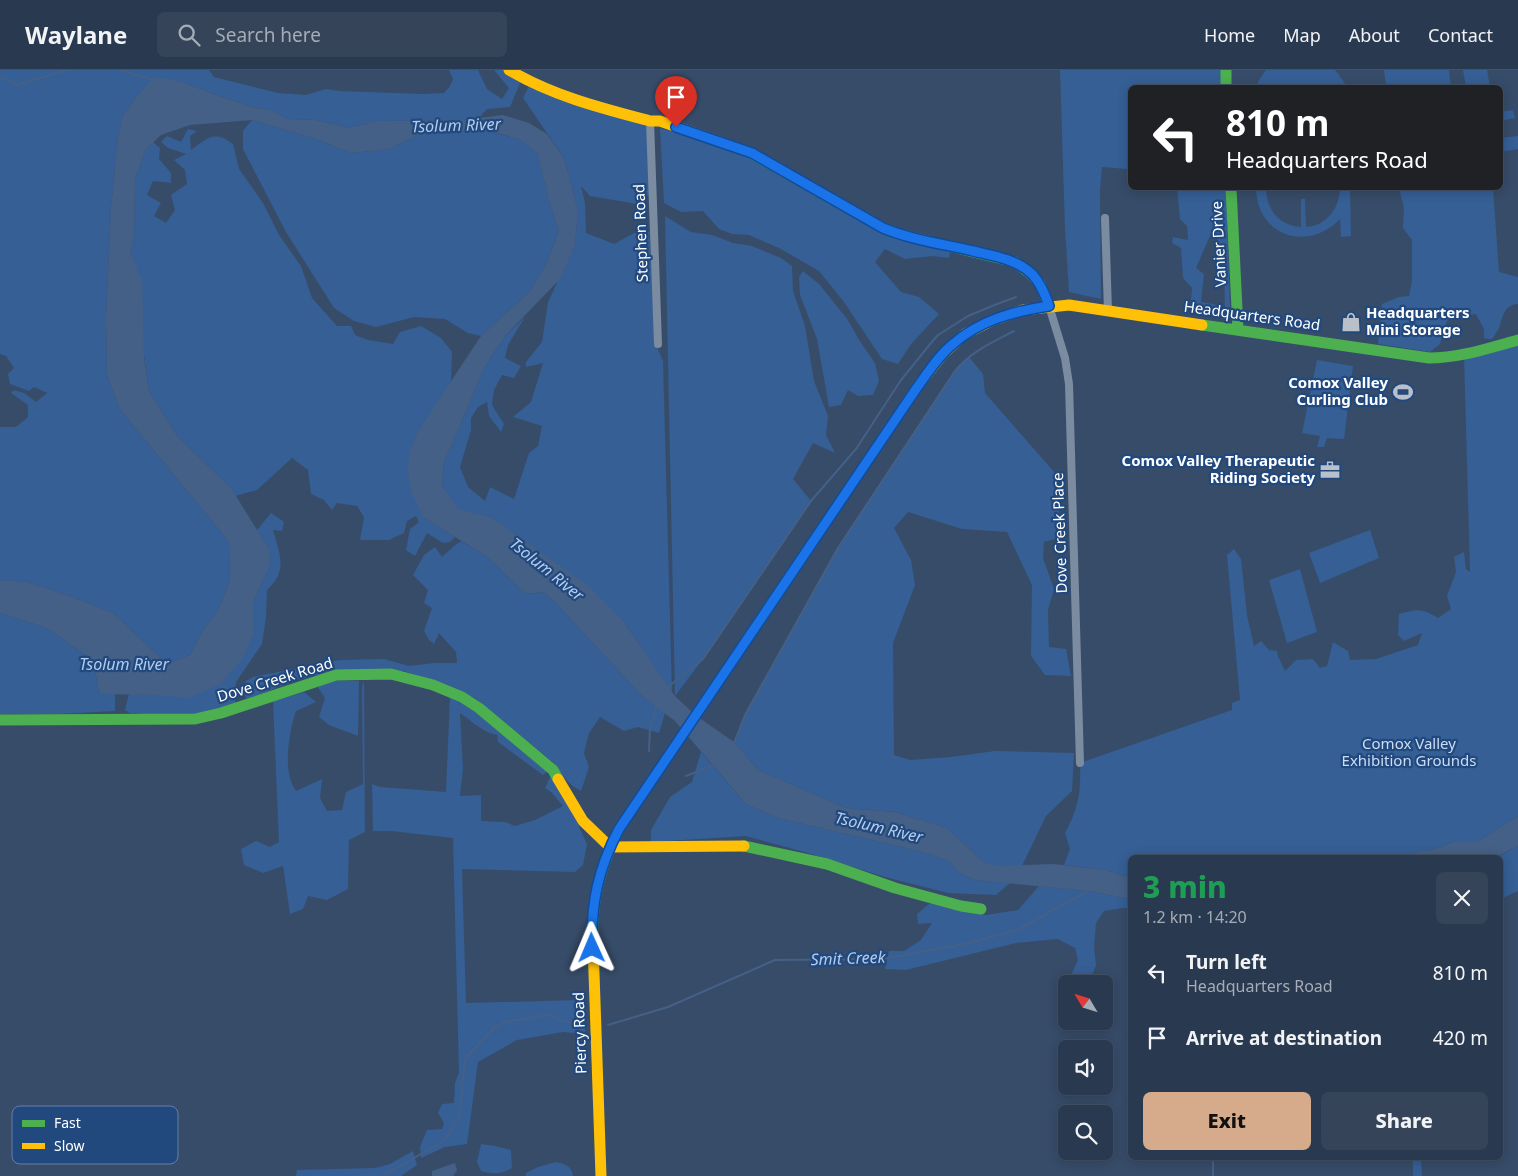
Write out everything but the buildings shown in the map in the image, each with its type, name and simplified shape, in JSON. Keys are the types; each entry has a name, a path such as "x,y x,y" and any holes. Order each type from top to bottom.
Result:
{"street":[{"path":"509,70 531,84 550,92 650,121 660,121 752,153 883,228 899,234 1015,262 1032,274 1040,284 1049,306"},
{"path":"1226,70 1226,85"},
{"name":"Stephen Road","path":"650,121 658,344"},
{"name":"Vanier Drive","path":"1231,190 1238,329"},
{"path":"1105,218 1108,311"},
{"name":"Piercy Road","path":"601,1176 592,923 601,870 610,847 634,807 916,389 952,344 974,328 994,319 1016,312 1049,306 1069,305"},
{"name":"Headquarters Road","path":"1069,305 1429,358 1448,358 1464,355 1518,340"},
{"name":"Dove Creek Place","path":"1049,306 1065,358 1069,384 1080,763"},
{"name":"Dove Creek Road","path":"0,720 195,719 222,713 336,675 391,674 433,685 462,697 478,708 553,770 584,821 610,847"},
{"path":"610,847 748,846 828,864 895,888 981,910"}],"green space":[{"path":"0,70 209,70 214,77 278,93 306,95 326,89 424,94 444,93 453,79 449,70 478,70 487,89 502,99 509,88 494,70 504,70 521,81 510,107 487,109 479,118 463,120 376,121 349,128 316,120 287,119 272,110 253,107 185,83 137,96 123,115 118,137 111,207 106,317 107,375 119,408 229,542 230,580 219,608 202,632 190,655 167,664 113,613 27,582 0,580 0,427 16,427 28,417 28,405 11,393 14,390 24,393 36,402 47,393 34,387 29,391 10,384 8,374 14,368 6,356 0,354"},
{"path":"1060,70 1222,70 1222,85 1128,85 1128,170 1102,167 1100,191 1101,299 1069,292"},
{"path":"1266,70 1335,70 1346,85 1257,85"},
{"path":"1384,70 1449,70 1451,85 1386,85"},
{"path":"1463,70 1487,70 1490,85 1466,85"},
{"path":"529,86 648,125 651,193 637,204 590,196 581,186 585,203 586,233 614,244 634,233 649,232 657,347 663,361 672,692 623,621 491,517 458,510 442,486 444,463 485,366 506,335 525,317 508,345 505,358 521,366 514,378 502,375 494,390 492,405 504,424 501,432 489,416 487,402 478,407 471,418 471,430 460,467 468,487 485,501 490,487 514,499 529,453 538,446 542,426 513,417 531,402 543,363 526,367 526,362 542,342 548,302 575,245 578,210 564,158 523,98"},
{"path":"1513,110 1515,118 1503,120 1503,112"},
{"path":"252,120 319,140 351,153 389,149 422,133 489,131 521,140 538,154 548,198 559,231 547,262 531,290 481,336 468,333 445,319 414,317 376,327 354,321 334,308 286,232 243,149 243,131"},
{"path":"660,128 743,150 842,211 868,224 950,252 949,258 933,256 905,259 885,249 875,262 901,292 919,297 939,314 911,344 898,364 882,359 844,302 819,271 779,248 749,235 732,234 719,229 703,211 681,212 664,203"},
{"path":"188,129 197,131 190,136 191,150 211,137 221,137 233,144 239,169 263,203 279,235 301,266 312,298 337,326 351,326 355,335 368,340 393,344 400,332 421,326 441,338 452,352 451,383 418,431 424,518 455,537 450,542 443,543 427,533 415,556 406,550 410,529 419,522 416,516 407,521 404,533 389,540 360,540 364,517 357,506 337,503 332,510 324,500 311,494 308,470 292,458 257,490 235,496 231,488 178,437 149,391 130,252 134,236 135,179 146,149 153,142 160,148 159,159 171,173 171,183 153,181 147,195 161,203 154,216 166,223 175,210 171,195 187,184 185,170 174,160 186,154 168,148 161,142 167,136 181,142"},
{"path":"1518,136 1518,149 1503,152 1503,138"},
{"path":"1177,190 1226,190 1230,307 1225,312 1224,257 1213,229 1196,268 1204,274 1201,302 1218,305 1216,317 1190,312 1192,288 1183,278 1181,248 1172,243 1173,237 1188,240 1187,226 1180,219"},
{"path":"1256,190 1266,190 1268,203 1275,215 1286,223 1301,227 1301,199 1305,199 1306,227 1313,226 1331,214 1338,202 1340,190 1350,190 1351,236 1341,237 1340,219 1327,229 1313,235 1299,237 1286,234 1274,228 1265,218 1259,205"},
{"path":"1400,190 1493,190 1499,272 1518,277 1518,304 1507,309 1492,339 1484,338 1484,329 1476,314 1461,316 1447,321 1440,344 1430,352 1378,344 1382,304 1399,297 1409,296 1412,281 1412,240 1403,228 1404,208"},
{"path":"665,216 691,232 712,235 733,243 752,246 781,258 792,266 793,291 805,326 814,381 828,416 826,435 835,453 813,443 793,479 811,501 703,659 675,696"},
{"path":"803,271 819,284 848,320 875,363 879,381 873,395 858,396 848,390 841,405 829,407 817,339 800,295 799,277"},
{"name":"Comox Valley Exhibition Grounds","path":"1518,340 1518,816 1477,842 1453,842 1438,848 1401,855 1128,855 1128,877 1106,870 1064,865 1070,849 1065,833 1078,799 1080,763 1232,710 1232,703 1240,700 1227,555 1234,549 1241,559 1247,615 1254,646 1261,641 1269,650 1277,651 1285,671 1296,660 1313,659 1320,668 1327,666 1333,642 1348,651 1350,660 1376,659 1418,645 1422,633 1404,641 1398,635 1399,614 1419,610 1438,618 1451,609 1447,596 1456,572 1454,557 1464,552 1466,569 1470,572 1464,355"},
{"path":"969,357 983,374 985,393 1055,473 1059,513 1055,539 1044,542 1043,558 1054,589 1048,610 1049,647 1066,649 1071,676 1045,675 1031,656 1032,585 1007,532 962,529 908,512 894,528 911,560 915,585 893,643 894,755 910,760 995,751 1074,753 1072,791 1046,816 1022,866 996,867 982,861 947,828 895,812 846,808 758,770 734,742 745,715 838,548 955,371"},
{"path":"1317,360 1353,366 1344,439 1327,438 1324,447 1317,447 1320,436 1302,433"},
{"path":"271,513 284,522 282,531 273,530 280,555 280,569 274,583 267,590 262,644 236,682 235,705 188,717 130,713 125,710 129,694 155,695 253,634 253,602 269,568 269,549 257,530"},
{"path":"1370,530 1379,558 1320,583 1309,553"},
{"path":"461,541 486,556 526,594 543,592 554,601 643,697 665,713 659,733 638,727 624,731 600,717 589,733 584,753 589,767 581,791 566,780 555,764 475,698 404,671 340,670 300,679 247,699 242,690 246,681 253,677 340,660 384,659 409,666 457,663 456,652 439,633 434,644 429,640 424,631 432,608 424,603 428,590 413,575 424,555 435,547 442,557"},
{"path":"1300,569 1317,632 1287,643 1269,580"},
{"path":"0,613 47,628 88,657 95,669 99,694 115,694 115,711 61,714 0,714"},
{"path":"330,680 359,681 358,736 329,725 319,717 325,698 317,686"},
{"path":"364,680 365,832 349,840 348,889 327,900 308,896 303,909 290,914 283,866 263,873 244,865 241,849 256,841 270,847 279,842 273,701 304,692 316,702 296,711 289,746 289,774 296,791 322,779 320,798 327,811 342,810 346,792 363,784 362,687"},
{"path":"450,696 463,700 549,770 543,775 498,742 497,735 482,729 460,713 463,769 460,796 481,795 481,821 505,822 515,826 535,820 563,806 545,788 551,775 572,807 587,844 583,865 575,872 462,869 466,1003 578,1000 585,1020 585,1034 563,1032 517,1040 478,1062 467,1144 445,1147 421,1158 420,1147 427,1130 442,1129 444,1123 438,1113 442,1104 454,1103 455,1083 459,1073 453,838 391,831 373,831 372,784 380,787 446,792"},
{"path":"701,752 746,804 778,818 923,852 947,860 960,873 975,880 1010,883 996,895 948,893 885,877 746,836 651,842 651,830 670,797 692,782"},
{"path":"1518,846 1518,891 1503,898 1503,855"},
{"path":"1039,886 1088,891 1128,899 1128,908 1104,911 1096,923 1094,947 1096,966 1092,975 1071,975 1078,960 1075,948 1058,939 1016,943 906,970 885,969 889,951 904,951 921,940 932,923 918,924 917,914 930,903 986,915 1018,910"},
{"path":"481,1144 511,1150 512,1168 497,1173 481,1171 477,1162"},
{"path":"413,1151 417,1165 401,1176 296,1176 297,1170 375,1168 390,1164"},
{"path":"1413,1160 1421,1160 1422,1176 1413,1176"},
{"path":"556,1162 568,1166 573,1176 526,1176 526,1173 538,1167"}],"water":[{"name":"Tsolum River","path":"157,77 185,83 253,107 272,110 287,119 316,120 349,128 376,121 463,120 503,115 529,123 547,134 564,158 578,210 575,245 560,279 506,335 485,366 444,463 442,486 458,509 491,517 587,585 623,621 675,696 695,715 734,742 758,770 846,808 895,812 947,828 982,861 996,866 1054,864 1106,870 1128,877 1128,899 1088,891 975,880 960,873 947,860 923,852 778,818 746,804 675,721 643,697 554,601 543,592 526,594 486,556 424,518 411,492 408,472 409,454 418,431 481,336 531,290 547,262 559,231 548,198 538,154 521,140 490,131 422,133 389,149 351,153 319,140 252,120 190,125 161,135 146,149 135,179 134,236 130,252 142,281 144,357 149,391 178,437 231,488 269,549 269,568 253,602 253,634 241,661 219,685 188,698 155,695 99,694 95,669 88,657 47,628 0,613 0,580 27,582 113,613 167,664 190,655 202,632 219,608 230,580 229,542 119,408 107,375 106,317 111,207 118,137 123,115 153,79"},
{"path":"1518,816 1518,846 1500,855 1401,855 1438,848 1453,842 1477,842"},
{"path":"455,1163 457,1170 453,1176 432,1176 432,1171"}],"waterway":[{"path":"0,77 17,85 67,70"},
{"path":"121,70 154,80"},
{"path":"668,687 703,659 811,501 856,449 901,380 938,335 968,316 1016,297"},
{"path":"734,743 745,715 838,548 955,371 975,353 1014,331"},
{"path":"649,751 650,727 657,705"},
{"path":"686,776 714,765"},
{"name":"Smit Creek","path":"608,1025 668,1007 775,960 884,959 974,942 1019,929 1088,891"},
{"name":"Smit Creek","path":"382,1176 444,1141 459,1117 465,1059 495,1027 505,1022 547,1015 580,1026"},
{"path":"1213,1160 1213,1176"}],"traffic: fast":[{"path":"1226,70 1226,85"},
{"path":"749,152 883,228 899,234 1015,262 1040,284 1049,306"},
{"path":"1231,190 1238,329"},
{"path":"1202,325 1429,358 1463,354 1518,340"},
{"path":"593,944 595,899 598,885 619,829 920,383"},
{"path":"0,720 195,719 221,713 336,675 391,674 433,685 462,697 479,708 553,770 558,779"},
{"path":"744,846 827,864 895,888 961,906 981,909"}],"traffic: slow":[{"path":"509,70 560,94 650,121 660,121 749,152"},
{"path":"920,383 943,354 965,334 993,320 1023,310 1069,305 1202,325"},
{"path":"558,779 583,821 610,847 744,846"},
{"path":"593,944 601,1176"}],"place":[{"name":"Headquarters Mini Storage","path":"1351,322"},
{"name":"Comox Valley Curling Club","path":"1403,392"},
{"name":"Comox Valley Therapeutic Riding Society","path":"1330,470"}],"route":[{"path":"592,948 592,923 601,870 619,829 916,389 952,344 974,328 1016,312 1049,306 1040,284 1032,274 1015,262 914,238 883,228 752,153 676,127"}]}
